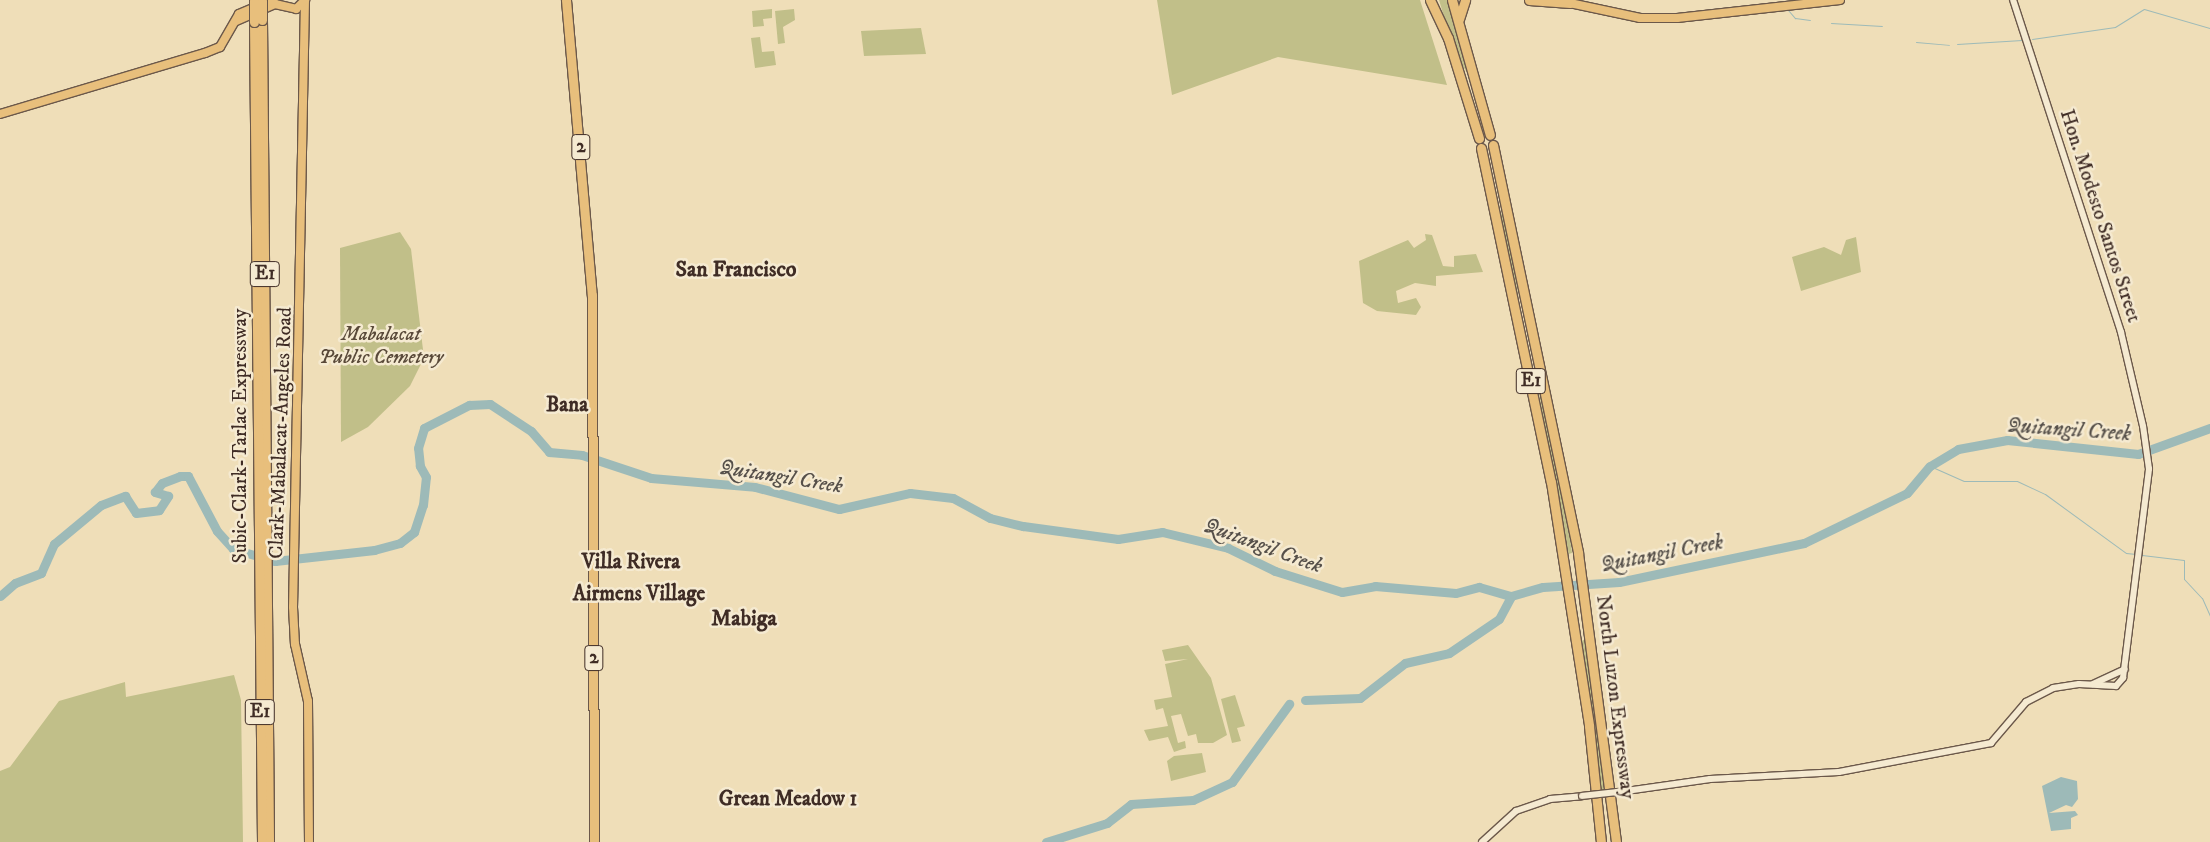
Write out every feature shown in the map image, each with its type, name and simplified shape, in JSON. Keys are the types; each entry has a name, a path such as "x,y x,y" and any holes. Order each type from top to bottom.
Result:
{"highway":[{"name":"Subic-Clark-Tarlac Expressway","path":"254,0 258,21 262,527 262,842"},
{"name":"Subic-Clark-Tarlac Expressway","path":"258,21 262,0"},
{"name":"2","path":"566,0 592,295 594,842"},
{"path":"1430,0 1448,38"},
{"path":"1438,0 1479,138"},
{"path":"1452,0 1490,135"},
{"path":"1459,24 1465,0"},
{"path":"1529,0 1570,3"},
{"name":"North Luzon Expressway","path":"1493,145 1578,553 1591,639 1616,842"},
{"name":"North Luzon Expressway","path":"1481,148 1564,556 1601,842"},
{"name":"Subic-Clark-Tarlac Expressway","path":"262,582 269,842"}],"main road":[{"path":"0,114 220,47 239,14 272,0"},
{"path":"282,0 304,24"},
{"path":"235,22 275,4 290,8 305,0"},
{"name":"Clark-Mabalacat-Angeles Road","path":"305,0 305,145 293,578 295,644 308,701 309,842"},
{"path":"1558,0 1640,18 1677,18 1840,0"}],"street":[{"name":"Hon. Modesto Santos Street","path":"2013,0 2121,332 2145,445 2147,460 2140,554 2125,669"},
{"path":"2092,684 2125,669"},
{"path":"1482,842 1516,811 1550,799 1710,779 1839,772 1991,743 2026,702 2060,685 2092,684 2116,686 2125,669"}],"green space":[{"path":"1157,0 1420,0 1447,85 1278,57 1172,95"},
{"path":"1439,0 1449,0 1468,74 1456,56"},
{"path":"772,9 772,18 763,19 764,26 753,27 752,11"},
{"path":"794,9 795,20 783,27 785,43 778,44 775,11"},
{"path":"921,28 926,54 864,56 861,31"},
{"path":"760,37 762,52 774,51 776,65 755,68 751,38"},
{"path":"1500,211 1506,222 1519,299 1499,229"},
{"name":"Mabalacat Public Cemetery","path":"400,232 411,249 424,358 410,386 368,427 341,442 340,248"},
{"path":"1425,234 1432,235 1443,266 1454,267 1454,256 1476,254 1483,272 1436,276 1436,286 1415,283 1396,291 1398,303 1416,298 1421,307 1416,315 1377,311 1363,303 1359,261 1408,240 1414,248 1426,240"},
{"path":"1856,237 1861,272 1801,291 1792,257 1824,247 1841,255 1846,240"},
{"path":"1527,317 1567,515 1572,553 1565,555"},
{"path":"1586,639 1608,791 1600,791 1579,642"},
{"path":"1188,645 1211,678 1227,735 1213,743 1198,743 1196,734 1188,736 1181,714 1171,716 1178,743 1185,741 1186,748 1174,752 1168,737 1149,741 1144,730 1168,726 1163,708 1156,710 1154,700 1172,697 1165,664 1188,659 1165,661 1162,650"},
{"path":"234,675 241,700 243,842 0,842 0,771 10,767 59,701 125,682 126,697"},
{"path":"1235,695 1245,726 1237,728 1241,741 1232,743 1221,699"},
{"path":"1202,753 1206,772 1171,781 1167,761 1174,756"}],"water":[{"path":"2061,777 2077,781 2078,799 2072,807 2066,805 2049,813 2075,811 2078,815 2071,818 2071,829 2051,831 2042,786"}],"waterway":[{"path":"2032,39 2115,27 2144,9 2210,28"},
{"path":"1788,10 1795,18 1810,20"},
{"path":"1831,23 1882,26"},
{"path":"1957,44 2022,40"},
{"path":"1916,42 1949,45"},
{"name":"Quitangil Creek","path":"0,596 15,583 41,573 54,544 101,505 125,496 136,513 159,510 168,496 155,492 162,483 180,476 188,476 217,531 233,549 275,561 374,550 400,543 414,532 423,505 426,477 420,466 418,448 424,428 469,405 490,404 531,431 549,452 582,455 651,478 755,487 839,509 910,493 953,498 990,518 1023,526 1118,539 1162,532 1228,548 1275,571 1342,592 1375,586 1456,593 1479,587 1511,596 1543,587 1619,582 1804,543 1907,493 1930,466 1958,449 2007,440 2138,454 2210,428"},
{"path":"1930,466 1964,481 2017,481 2045,494 2126,553 2136,554"},
{"path":"2142,555 2184,560 2184,579 2202,598 2210,616"},
{"path":"1305,700 1360,698 1405,663 1449,653 1499,619 1511,596"},
{"path":"1046,842 1107,823 1131,804 1193,800 1232,782 1289,704"}],"district":[{"name":"San Francisco","path":"736,270"},
{"name":"Bana","path":"567,405"},
{"name":"Villa Rivera","path":"631,562"},
{"name":"Airmens Village","path":"639,594"},
{"name":"Mabiga","path":"744,619"},
{"name":"Grean Meadow 1","path":"788,799"}]}
